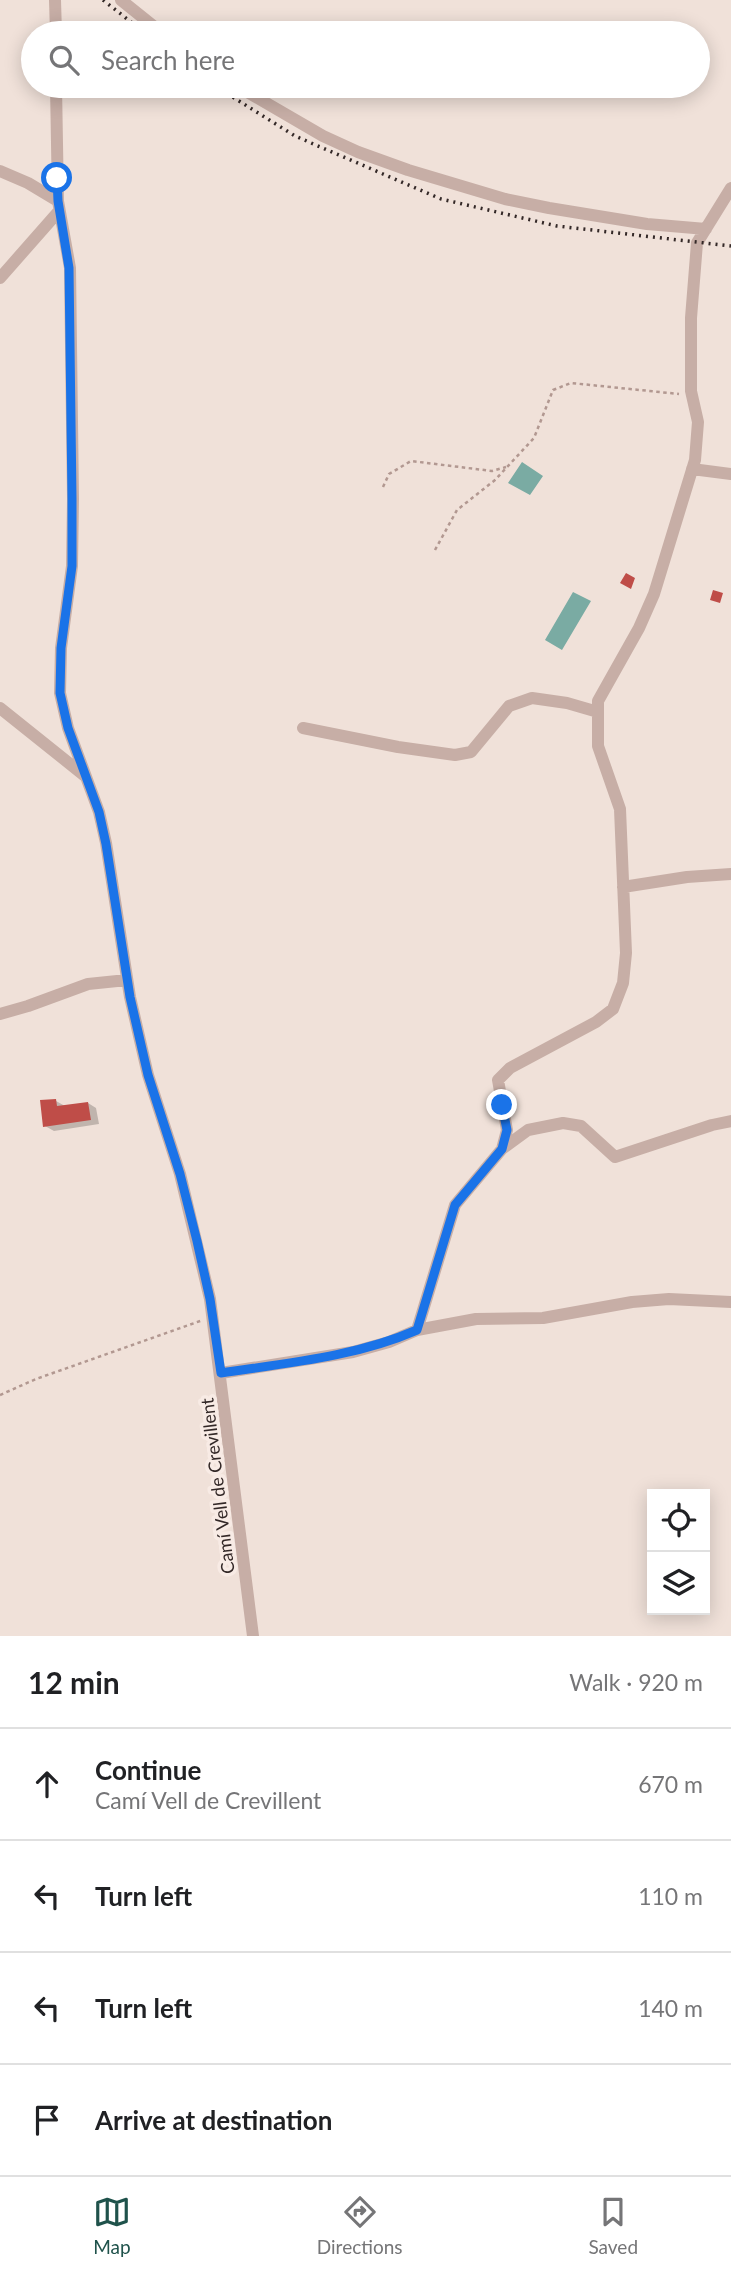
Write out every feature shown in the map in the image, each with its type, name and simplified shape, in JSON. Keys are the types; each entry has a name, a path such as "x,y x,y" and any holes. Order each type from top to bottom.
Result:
{"street":[{"path":"55,0 56,21"},
{"path":"121,0 147,21"},
{"name":"Camí Vell de Crevillent","path":"56,98 58,206 69,268 72,485 72,566 61,648 60,693 68,728 99,812 127,980 148,1075 180,1174 197,1241 221,1373 253,1636"},
{"path":"258,98 323,136 367,156 505,199 647,224 706,229"},
{"path":"0,171 28,183 58,206 0,278"},
{"path":"502,1149 507,1130 498,1080 510,1068 596,1022 613,1009 623,983 626,953 620,809 597,746 598,701 639,628 654,594 695,460 698,422 692,396 691,318 697,243 731,188"},
{"path":"692,469 731,474"},
{"path":"303,728 455,755 471,752 509,706 532,698 567,703 598,712"},
{"path":"0,708 86,776"},
{"path":"623,887 687,877 731,874"},
{"path":"0,1014 88,984 127,980"},
{"path":"417,1330 455,1205 502,1149 528,1130 563,1123 581,1126 615,1157 731,1121"},
{"path":"221,1373 354,1352 417,1330 476,1319 543,1318 656,1300 731,1302"}],"path":[{"path":"435,550 457,510 482,492 534,438 553,390 572,383 692,396"},
{"path":"383,487 389,474 411,461 492,471 506,467"},
{"path":"0,1395 36,1379 212,1316"}],"water":[{"path":"522,462 543,476 530,495 508,483"},
{"path":"573,592 591,601 562,650 545,640"}],"building":[{"path":"626,573 635,578 631,589 620,583"},
{"path":"713,590 723,593 720,603 710,600"},
{"path":"56,1099 57,1106 88,1102 91,1120 43,1127 40,1100"}],"railway":[{"path":"103,0 130,21"},
{"path":"234,98 295,136 441,199 557,226 731,246"}],"route":[{"path":"57,178 69,268 72,499 72,566 61,648 60,693 68,728 99,812 130,997 148,1075 180,1174 197,1241 210,1299 221,1373 354,1352 417,1330 455,1205 502,1149 507,1130 502,1105"}]}
